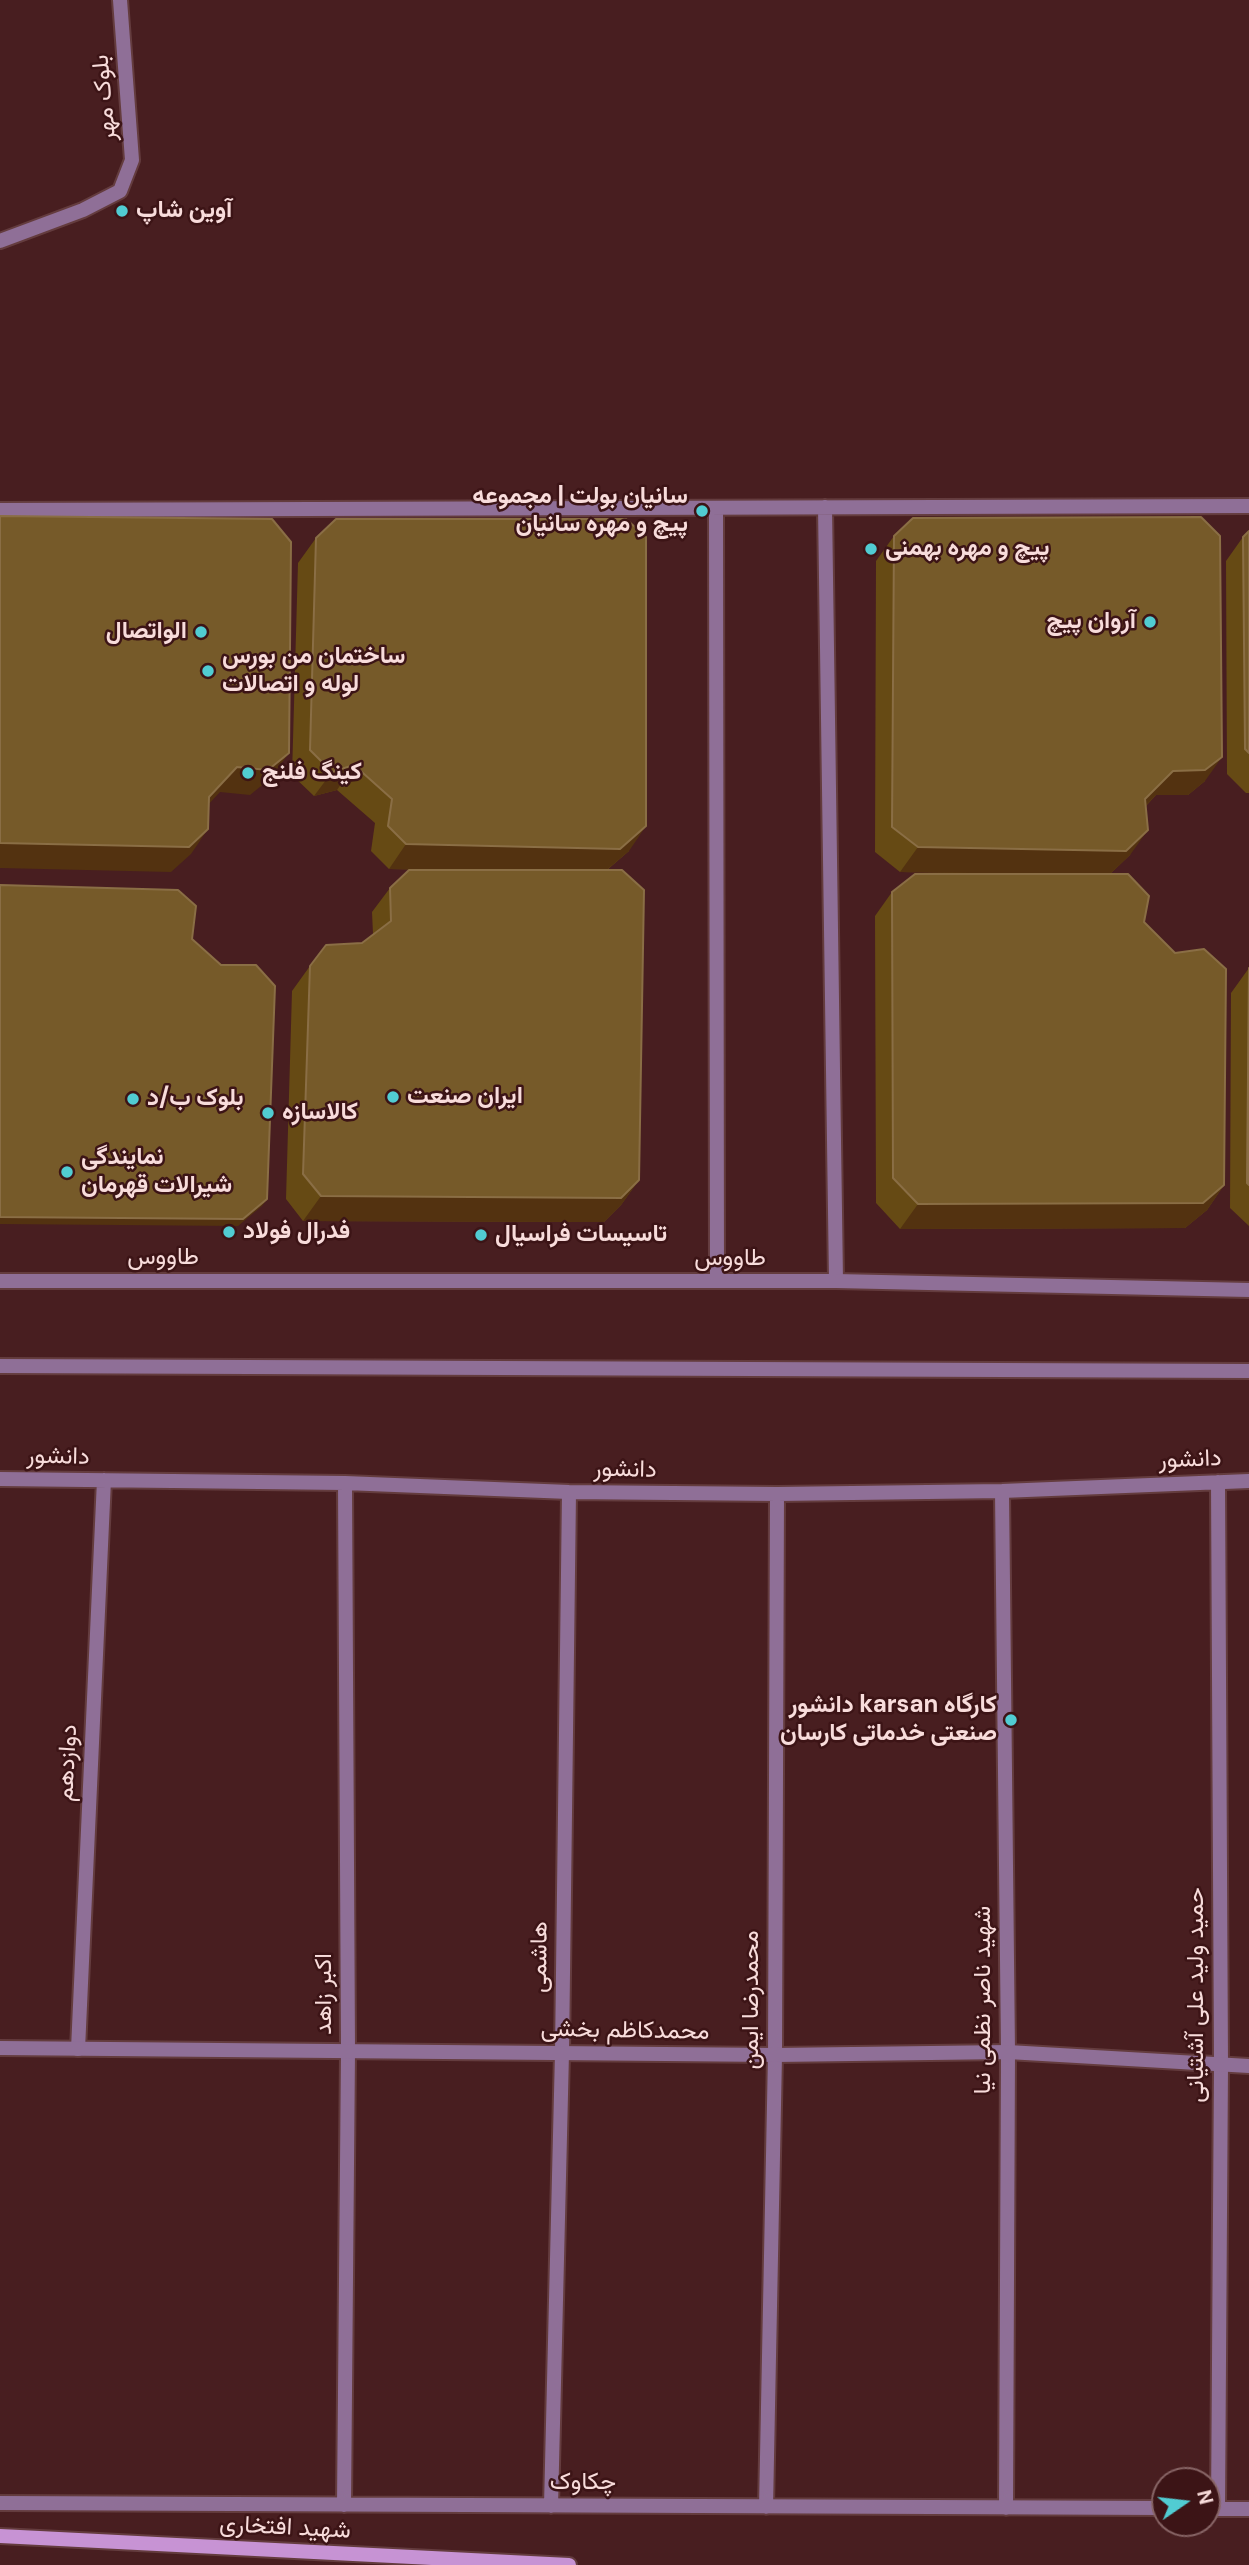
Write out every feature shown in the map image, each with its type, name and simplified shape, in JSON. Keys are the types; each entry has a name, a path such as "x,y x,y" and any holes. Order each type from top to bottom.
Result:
{"main road":[{"name":"شهید افتخاری","path":"0,2536 569,2565"}],"street":[{"name":"بلوک مهر","path":"0,241 83,209 120,191 132,160 120,0"},
{"path":"0,510 1249,506"},
{"path":"825,507 836,1281"},
{"path":"716,508 717,1282"},
{"name":"طاووس","path":"0,1281 836,1281 1249,1290"},
{"path":"0,1366 1249,1371"},
{"name":"دانشور","path":"0,1479 345,1483 569,1492 777,1494 1002,1491 1249,1481"},
{"name":"دوازدهم","path":"78,2049 104,1480"},
{"name":"حمید ولید علی آشتیانی","path":"1213,2467 1221,2065 1218,1482"},
{"name":"اکبر زاهد","path":"344,2505 348,2051 345,1483"},
{"name":"شهید ناصر نظمی نیا","path":"1002,1491 1008,2052 1006,2508"},
{"name":"هاشمی","path":"551,2506 562,2053 569,1492"},
{"name":"محمدرضا ایمن","path":"766,2507 775,2055 777,1494"},
{"name":"محمدکاظم بخشی","path":"0,2048 775,2055 1008,2052 1249,2066"},
{"name":"چکاوک","path":"0,2503 1151,2508"},
{"path":"1221,2509 1249,2509"}],"building":[{"path":"0,516 272,519 291,542 289,753 268,770 237,767 209,797 208,829 189,847 0,843"},
{"path":"1201,517 1220,536 1222,757 1205,770 1173,771 1145,799 1148,830 1126,851 918,847 892,827 894,536 913,518"},
{"path":"336,519 626,519 646,537 646,826 620,849 406,844 388,826 392,799 354,765 332,772 310,750 316,538"},
{"path":"1249,531 1249,753 1245,749 1243,537"},
{"path":"409,870 622,870 644,890 639,1180 621,1198 321,1196 303,1174 310,966 326,945 362,943 391,921 390,888"},
{"path":"915,874 1128,874 1149,896 1144,922 1175,953 1204,949 1226,969 1224,1185 1203,1203 918,1204 893,1178 892,892"},
{"name":"بلوک ب/د","path":"0,885 178,890 196,906 192,939 221,965 256,965 275,986 267,1199 243,1219 0,1217"},
{"path":"1249,968 1249,1185 1247,1183"}],"place":[{"name":"آوین شاپ","path":"122,211"},
{"name":"سانیان بولت | مجموعه پیچ و مهره سانیان","path":"702,511"},
{"name":"پیچ و مهره بهمنی","path":"871,549"},
{"name":"آروان پیچ","path":"1150,622"},
{"name":"الواتصال","path":"201,632"},
{"name":"ساختمان من بورس لوله و اتصالات","path":"208,671"},
{"name":"کینگ فلنج","path":"248,773"},
{"name":"ايران صنعت","path":"393,1097"},
{"name":"بلوک ب/د","path":"133,1099"},
{"name":"کالاسازه","path":"268,1113"},
{"name":"نمایندگی شیرالات قهرمان","path":"67,1172"},
{"name":"فدرال فولاد","path":"229,1232"},
{"name":"تاسیسات فراسیال","path":"481,1235"},
{"name":"دانشور karsan کارگاه صنعتی خدماتی کارسان","path":"1011,1720"}]}
